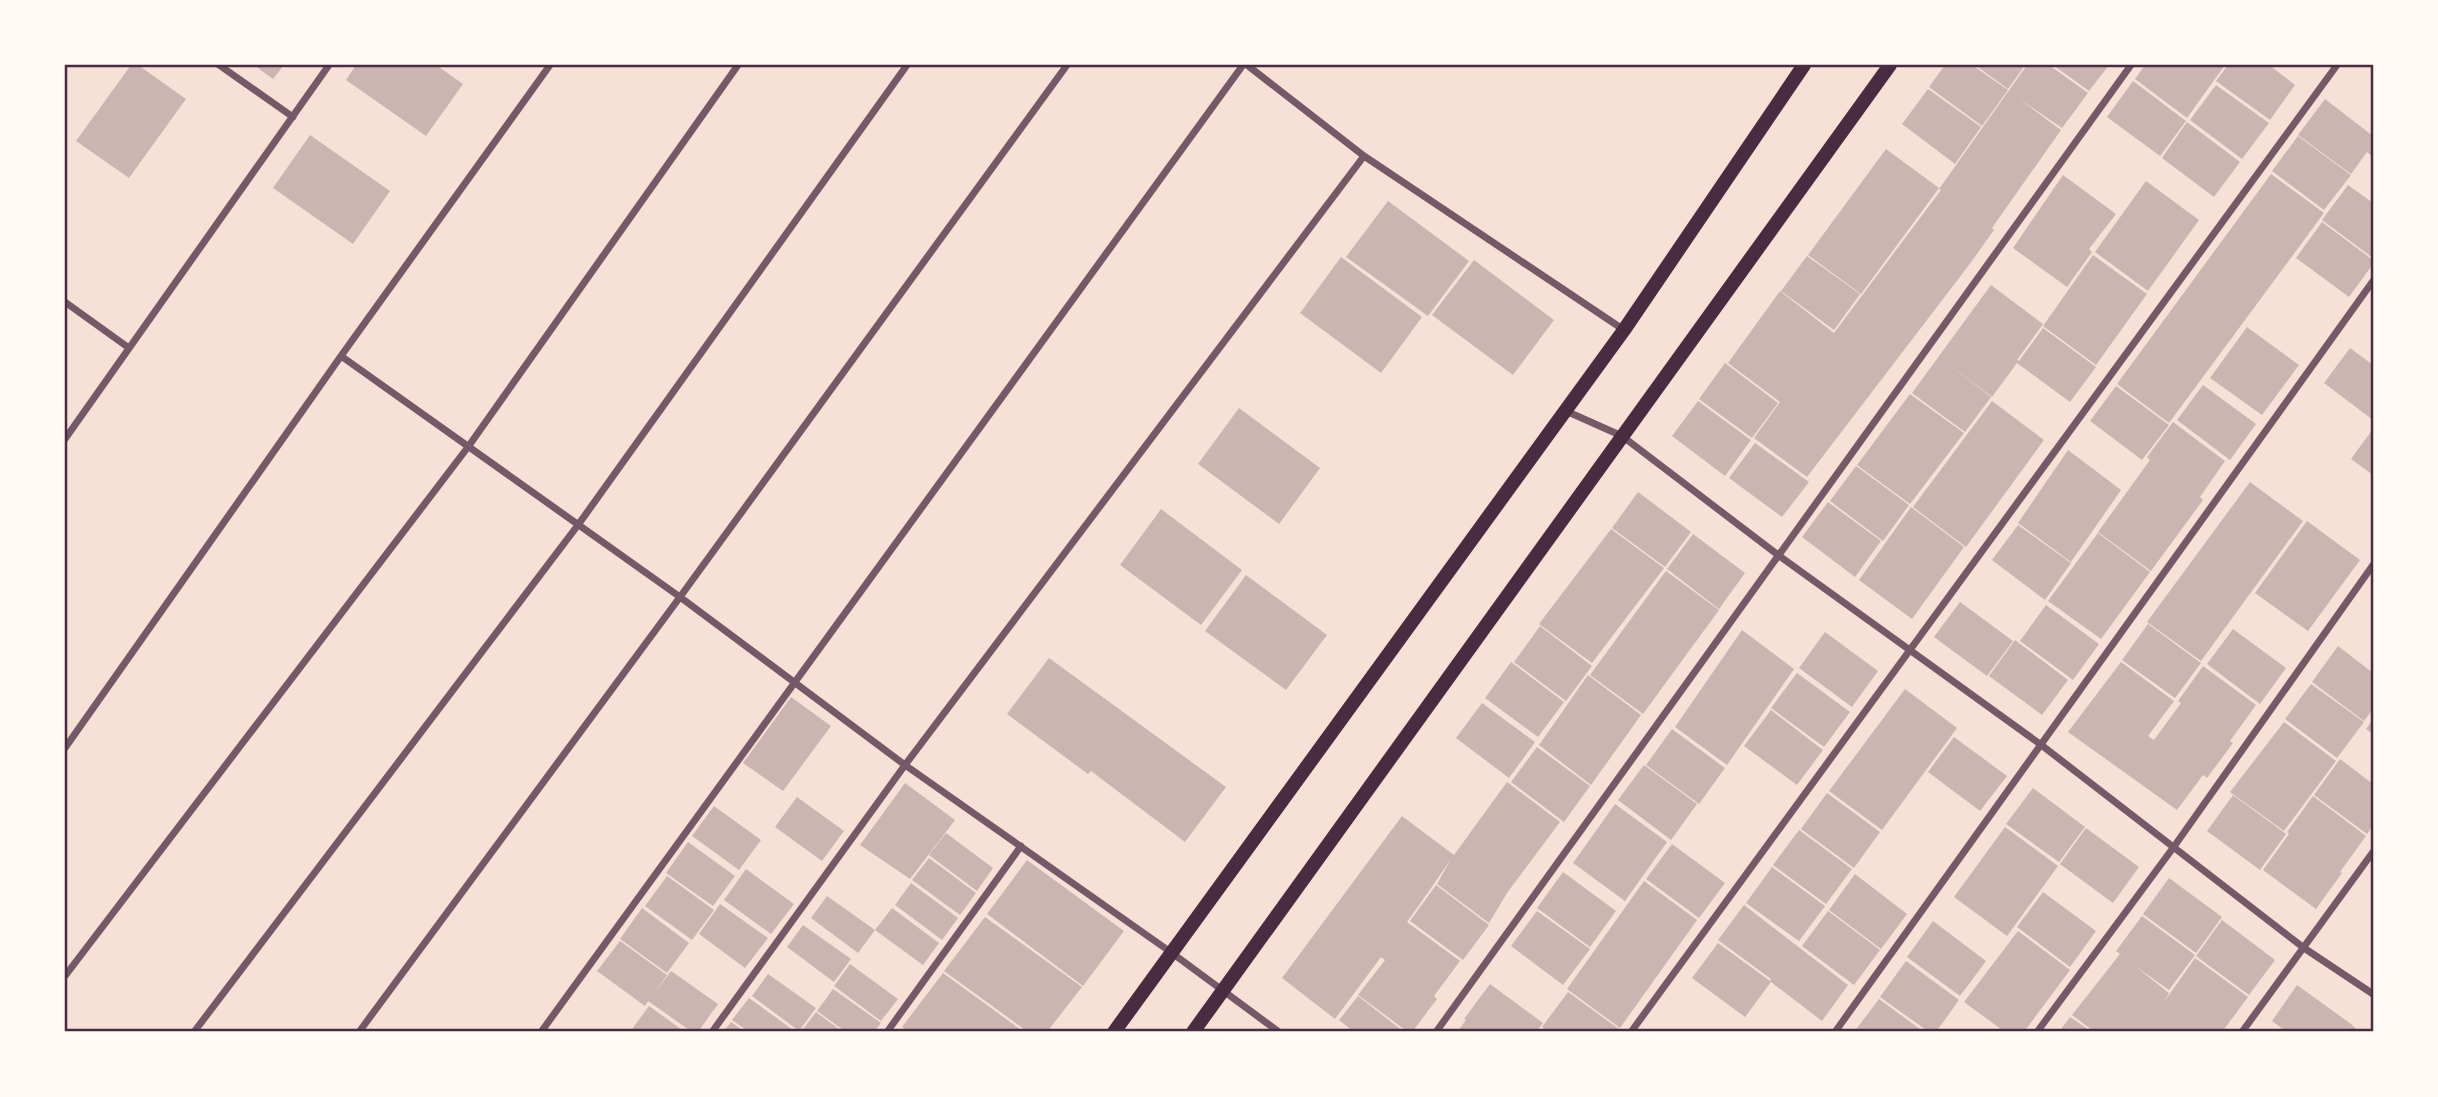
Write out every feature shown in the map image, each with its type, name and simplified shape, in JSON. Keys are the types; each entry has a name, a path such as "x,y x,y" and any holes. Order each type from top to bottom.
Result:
{"main road":[{"path":"1193,1032 1890,65"},
{"path":"1114,1032 1624,330 1797,67"}],"street":[{"path":"219,65 293,117"},
{"path":"65,439 329,65"},
{"path":"65,747 341,355 550,65"},
{"path":"65,976 468,447 738,65"},
{"path":"194,1032 578,524 907,65"},
{"path":"359,1032 1067,65"},
{"path":"541,1032 1245,65 1364,156 1624,330"},
{"path":"1436,1032 2131,65"},
{"path":"1631,1032 2337,65"},
{"path":"712,1032 905,765 1364,156"},
{"path":"1835,1032 2373,281"},
{"path":"65,302 130,348"},
{"path":"341,355 680,597 905,765 1172,953 1279,1032"},
{"path":"1566,411 1622,436 1778,555 2040,744 2304,948 2373,994"},
{"path":"2037,1032 2173,848 2373,565"},
{"path":"887,1032 1020,846"},
{"path":"2242,1032 2373,852"}],"building":[{"path":"131,65 138,65 186,99 129,178 76,141"},
{"path":"254,65 284,65 273,79"},
{"path":"356,65 436,65 463,84 426,136 346,80"},
{"path":"1945,65 1972,65 2008,90 1982,126 1929,87"},
{"path":"1975,65 2025,65 2008,89"},
{"path":"2027,65 2049,65 2088,93 2062,128 2018,98 2061,130 1969,265 1807,477 1754,438 1780,402 1728,363 1780,291 1834,333 1941,190 1939,189"},
{"path":"2053,65 2109,65 2089,91"},
{"path":"2145,65 2225,65 2187,118 2135,79"},
{"path":"2228,65 2269,65 2295,85 2270,120 2216,81"},
{"path":"2133,81 2186,121 2160,156 2107,117"},
{"path":"2216,85 2269,123 2242,159 2190,120"},
{"path":"1928,89 1981,127 1955,164 1902,124"},
{"path":"2325,99 2373,136 2373,157 2367,152 2351,174 2298,135"},
{"path":"2187,122 2240,162 2214,197 2162,158"},
{"path":"310,135 390,191 353,244 273,188"},
{"path":"2298,136 2351,175 2324,210 2272,171"},
{"path":"1886,149 1939,188 1861,294 1808,255"},
{"path":"2271,174 2324,213 2169,423 2117,384"},
{"path":"2063,175 2116,214 2089,249 2092,252 2067,287 2013,248"},
{"path":"2146,181 2199,220 2148,291 2095,252"},
{"path":"2348,185 2373,203 2373,258 2322,220"},
{"path":"1388,201 1469,261 1428,316 1346,257"},
{"path":"2322,222 2373,260 2373,264 2349,297 2296,258"},
{"path":"2093,255 2147,294 2096,365 2043,326"},
{"path":"1807,256 1860,294 1834,330 1781,291"},
{"path":"1341,257 1422,317 1381,373 1300,313"},
{"path":"1474,260 1554,320 1513,375 1432,315"},
{"path":"1991,285 2043,324 2017,360 2019,361 2043,328 2096,367 2070,402 2017,363 1992,397 1943,360 1991,397 1965,432 1912,393"},
{"path":"2247,327 2299,365 2262,415 2210,378"},
{"path":"2350,348 2373,365 2373,420 2324,383"},
{"path":"1725,363 1778,403 1752,438 1699,399"},
{"path":"2203,385 2256,424 2230,460 2177,420"},
{"path":"2116,386 2169,425 2142,460 2090,421"},
{"path":"1910,394 1964,433 1910,504 1857,465"},
{"path":"1698,401 1751,440 1725,476 1672,436"},
{"path":"1992,401 2044,440 1966,547 1913,507"},
{"path":"1239,408 1320,468 1279,524 1198,464"},
{"path":"2173,422 2225,461 2200,497 2203,500 2151,571 2098,532 2150,460 2147,457"},
{"path":"2373,429 2373,475 2351,459"},
{"path":"1755,443 1809,482 1782,517 1729,478"},
{"path":"2068,450 2121,490 2071,562 2018,523"},
{"path":"1856,466 1909,505 1883,541 1830,501"},
{"path":"2250,482 2303,521 2201,661 2147,622"},
{"path":"1638,492 1691,532 1665,567 1612,528"},
{"path":"1828,502 1881,541 1855,577 1802,537"},
{"path":"1911,507 1964,547 1912,619 1859,580"},
{"path":"1161,509 1242,570 1201,625 1120,565"},
{"path":"2307,521 2360,560 2308,631 2255,593"},
{"path":"2018,525 2071,563 2045,600 1992,560"},
{"path":"1611,529 1664,568 1592,663 1539,624"},
{"path":"2098,533 2150,572 2101,639 2048,601"},
{"path":"1693,534 1745,573 1719,609 1667,569"},
{"path":"1666,571 1719,610 1643,714 1590,675"},
{"path":"1246,575 1327,635 1286,690 1205,631"},
{"path":"1960,602 2013,641 1987,676 1934,637"},
{"path":"2046,605 2099,644 2073,680 2020,641"},
{"path":"2148,624 2201,663 2175,698 2122,660"},
{"path":"1540,626 1592,666 1566,701 1514,662"},
{"path":"2233,629 2286,668 2260,704 2207,664"},
{"path":"1742,630 1794,669 1727,765 1675,727"},
{"path":"1825,632 1878,671 1852,707 1799,668"},
{"path":"2015,640 2068,680 2042,715 1989,676"},
{"path":"2338,646 2373,673 2373,709 2364,721 2312,682"},
{"path":"1049,658 1226,787 1185,842 1091,771 1088,774 1007,714"},
{"path":"1511,662 1564,702 1538,737 1485,698"},
{"path":"2121,662 2174,701 2148,736 2154,740 2203,666 2256,705 2207,778 2203,775 2177,810 2068,732"},
{"path":"1797,673 1850,712 1824,747 1771,708"},
{"path":"1588,675 1641,715 1591,785 1539,745"},
{"path":"2311,684 2364,722 2337,758 2285,719"},
{"path":"1905,689 1957,728 1882,830 1829,791"},
{"path":"791,697 831,726 783,791 743,763"},
{"path":"1482,703 1535,742 1509,778 1456,738"},
{"path":"1771,710 1823,750 1797,785 1744,746"},
{"path":"2373,719 2373,734 2366,729"},
{"path":"2284,722 2336,761 2284,831 2230,792"},
{"path":"1672,729 1725,768 1699,804 1646,765"},
{"path":"1954,737 2007,776 1980,811 1928,772"},
{"path":"1537,747 1590,786 1564,822 1511,782"},
{"path":"2340,759 2373,784 2373,825 2367,834 2314,795"},
{"path":"1644,765 1697,804 1671,840 1618,800"},
{"path":"1507,782 1560,822 1507,893 1489,923 1437,884 1451,859 1407,922 1460,961 1434,996 1437,999 1412,1032 1408,1032 1358,995 1385,960 1381,957 1335,1019 1282,978 1402,816 1454,855"},
{"path":"905,783 955,820 910,879 860,845"},
{"path":"2033,788 2085,827 2059,862 2006,824"},
{"path":"1827,793 1880,832 1854,868 1801,829"},
{"path":"2233,795 2286,834 2260,870 2207,831"},
{"path":"2313,796 2366,836 2316,909 2263,870"},
{"path":"797,797 844,831 822,861 775,827"},
{"path":"1615,804 1667,842 1625,901 1573,863"},
{"path":"714,806 761,840 739,870 692,836"},
{"path":"2005,827 2058,866 2007,936 1954,897"},
{"path":"2086,828 2139,867 2113,903 2060,864"},
{"path":"1799,830 1852,869 1826,904 1773,865"},
{"path":"946,833 993,868 977,891 929,855"},
{"path":"688,842 735,876 713,906 666,873"},
{"path":"1672,844 1725,883 1699,918 1646,879"},
{"path":"929,858 976,893 960,915 912,880"},
{"path":"1027,860 1124,931 1083,986 987,914"},
{"path":"1772,867 1825,906 1799,941 1746,903"},
{"path":"746,869 794,904 771,934 724,900"},
{"path":"1563,872 1616,911 1590,947 1537,908"},
{"path":"1855,874 1907,914 1881,949 1829,910"},
{"path":"667,876 714,910 692,940 645,906"},
{"path":"2169,878 2222,917 2196,953 2143,914"},
{"path":"1644,881 1697,920 1620,1028 1567,989"},
{"path":"911,883 958,918 942,940 895,905"},
{"path":"1436,885 1489,925 1463,960 1410,921"},
{"path":"2043,892 2096,931 2070,967 2017,927"},
{"path":"827,896 875,930 858,953 811,918"},
{"path":"720,904 768,938 745,968 699,934"},
{"path":"1744,905 1848,985 1822,1021 1771,982 1745,1017 1692,978 1718,943 1770,981 1771,979 1718,940"},
{"path":"642,908 689,943 667,973 620,939"},
{"path":"892,908 939,943 923,965 875,930"},
{"path":"1537,911 1590,949 1563,985 1511,946"},
{"path":"1828,911 1880,950 1854,985 1802,946"},
{"path":"2142,916 2195,955 2169,990 2135,966 2169,993 2164,1002 2195,958 2248,997 2222,1032 2146,1032 2144,1029 2142,1032 2095,1032 2072,1015 2120,954 2116,951"},
{"path":"985,917 1082,987 1047,1032 1028,1032 944,971"},
{"path":"2222,920 2275,960 2249,995 2196,956"},
{"path":"1933,921 1986,961 1960,996 1907,957"},
{"path":"803,925 851,959 834,982 787,947"},
{"path":"2018,931 2070,970 2024,1032 2005,1032 1964,1002"},
{"path":"620,941 667,975 654,994 671,971 718,1004 698,1032 692,1032 648,1001 645,1006 597,971"},
{"path":"1906,961 1959,1000 1936,1032 1929,1032 1880,997"},
{"path":"850,964 898,999 881,1021 834,986"},
{"path":"943,973 1024,1032 908,1032 902,1027"},
{"path":"768,974 816,1008 799,1031 752,996"},
{"path":"1490,984 1543,1023 1536,1032 1457,1032"},
{"path":"2297,985 2359,1032 2287,1032 2272,1021"},
{"path":"833,989 881,1023 874,1032 846,1032 817,1011"},
{"path":"1568,992 1623,1032 1548,1032 1542,1027"},
{"path":"1358,996 1404,1032 1354,1032 1339,1020"},
{"path":"749,998 796,1032 749,1032 732,1020"},
{"path":"1879,999 1924,1032 1854,1032"},
{"path":"649,1006 685,1032 630,1032"},
{"path":"816,1012 843,1032 801,1032"},
{"path":"2070,1017 2092,1032 2059,1032"},
{"path":"731,1022 745,1032 723,1032"}]}
